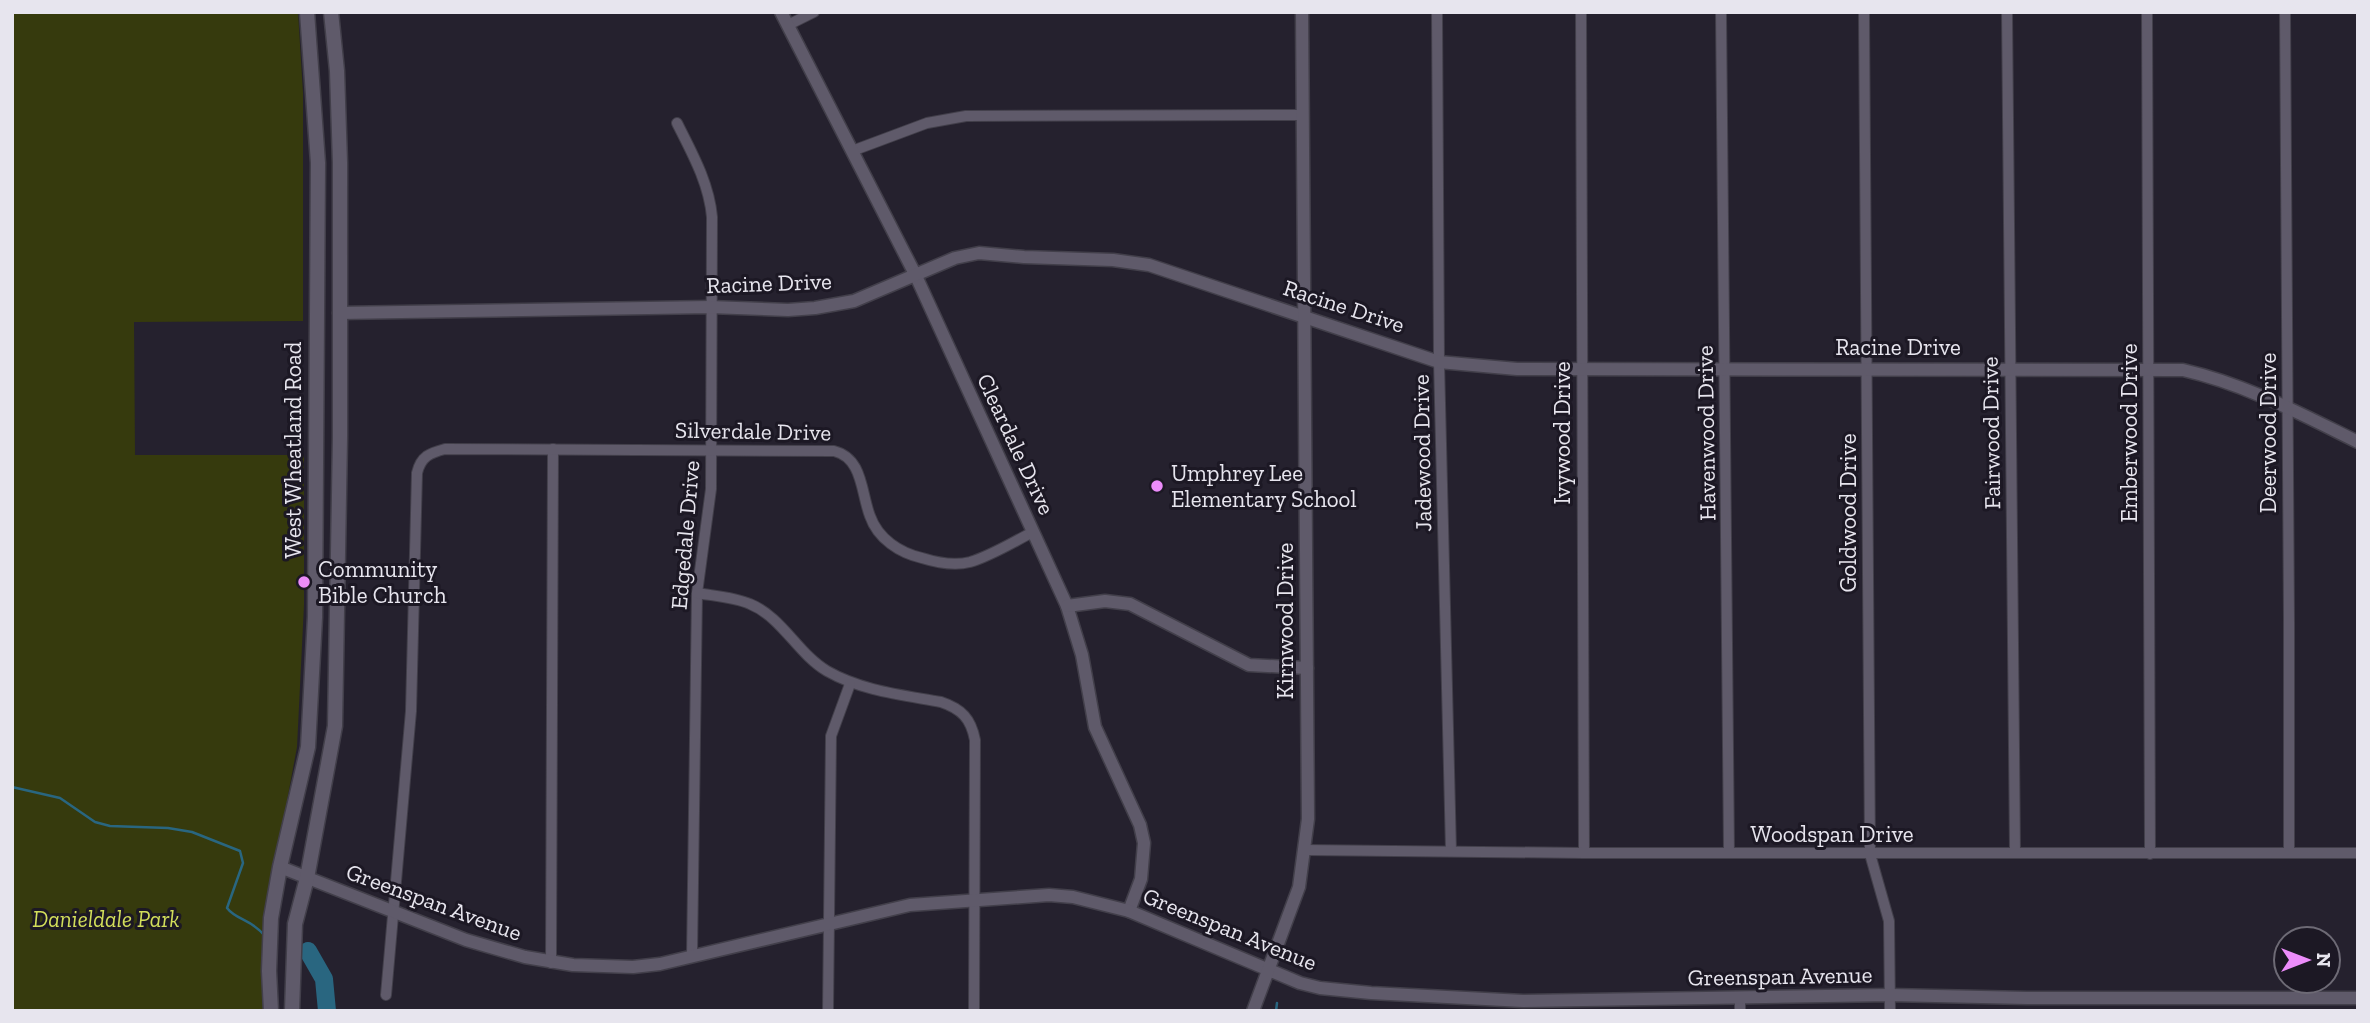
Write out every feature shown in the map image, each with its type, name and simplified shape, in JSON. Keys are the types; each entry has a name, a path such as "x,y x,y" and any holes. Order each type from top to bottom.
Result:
{"main road":[{"name":"West Wheatland Road","path":"271,1011 271,918 308,747 315,617 318,163 307,12"},
{"name":"West Wheatland Road","path":"292,1011 295,924 307,878 335,726 340,438 340,163 337,72 331,12"},
{"path":"318,163 340,163"},
{"name":"Racine Drive","path":"316,313 339,313"},
{"path":"317,436 340,438"},
{"path":"269,971 292,972"}],"street":[{"name":"Cleardale Drive","path":"781,12 916,276 1067,606 1082,655 1095,727 1140,825 1144,843 1141,879 1129,911"},
{"path":"788,25 814,12"},
{"name":"Kirnwood Drive","path":"1253,1011 1293,907 1303,873 1308,819 1302,12"},
{"name":"Jadewood Drive","path":"1437,12 1439,362 1451,851"},
{"name":"Ivywood Drive","path":"1581,12 1584,853"},
{"name":"Havenwood Drive","path":"1721,12 1729,853"},
{"name":"Goldwood Drive","path":"1864,12 1870,854 1889,921 1890,1011"},
{"name":"Fairwood Drive","path":"2007,12 2015,853"},
{"name":"Emberwood Drive","path":"2147,12 2150,854"},
{"name":"Deerwood Drive","path":"2285,12 2289,853"},
{"path":"852,150 926,123 966,116 1303,116"},
{"name":"Edgedale Drive","path":"677,123 698,163 710,204 710,500 697,593 692,957"},
{"name":"Racine Drive","path":"339,313 710,307 788,310 834,306 872,295 955,258 979,253 1131,261 1439,362 1507,369 2183,370 2215,377 2287,406 2358,442"},
{"name":"Silverdale Drive","path":"393,910 411,711 417,472 419,463 429,453 445,449 820,449 844,453 852,461 858,472 870,518 879,532 904,552 950,564 972,562 1033,532"},
{"path":"551,963 553,449"},
{"path":"697,593 751,604 779,626 804,654 824,670 850,684 941,702 955,707 965,715 975,740 974,1011"},
{"path":"1067,606 1105,601 1130,604 1238,661 1258,667 1307,668"},
{"path":"828,1011 831,736 850,684"},
{"name":"Woodspan Drive","path":"1305,850 1870,854 2358,853"},
{"name":"Greenspan Avenue","path":"280,867 484,946 551,963 634,967 692,957 911,905 1049,895 1073,897 1129,911 1300,984 1523,1006 1740,1004 1890,995 2027,1004 2166,1005 2358,998"},
{"path":"386,995 393,910"}],"green space":[{"name":"Danieldale Park","path":"12,12 298,12 303,93 303,321 134,322 135,455 304,455 304,605 297,747 268,903 263,1011 12,1011"}],"waterway":[{"path":"12,787 60,798 95,822 110,826 168,828 192,832 240,851 243,863 227,908 264,935"},
{"path":"308,951 324,979 327,1011"},
{"path":"1276,1011 1277,1003"}],"place":[{"name":"Umphrey Lee Elementary School","path":"1157,486"},
{"name":"Community Bible Church","path":"304,582"}]}
